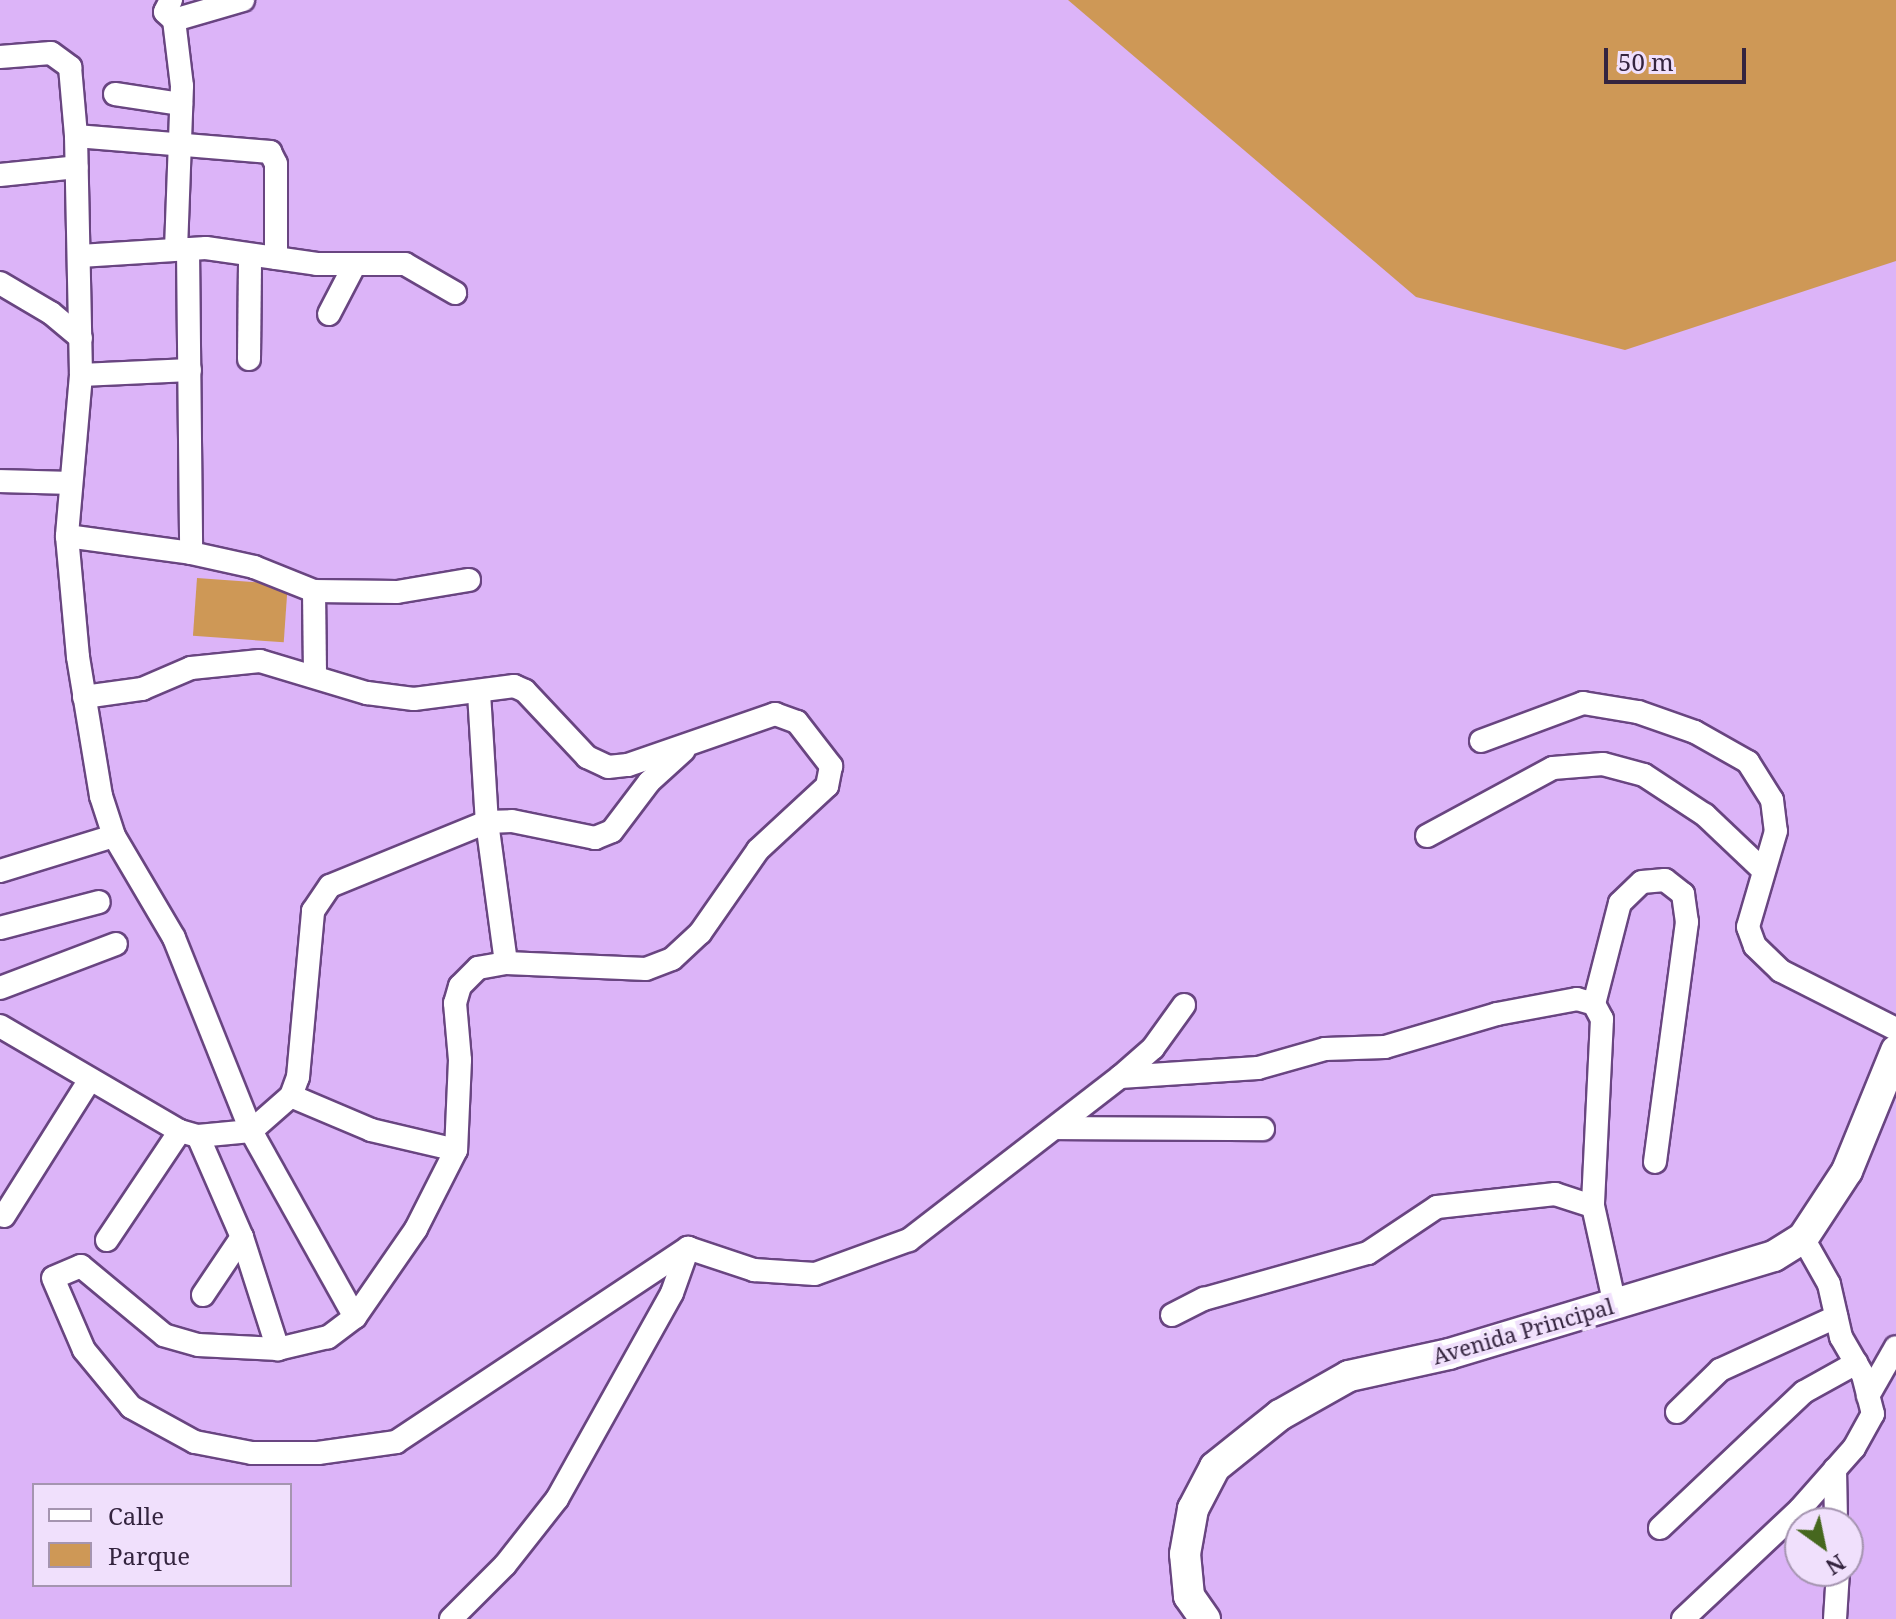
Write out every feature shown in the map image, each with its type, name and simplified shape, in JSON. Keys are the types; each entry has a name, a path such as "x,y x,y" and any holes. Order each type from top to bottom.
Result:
{"street":[{"path":"191,553 190,370 178,140 181,104 173,10 243,0"},
{"path":"0,57 62,56 70,67 76,136 81,375 67,536 84,697 114,836 174,938 251,1131 355,1317"},
{"path":"115,94 181,104"},
{"path":"76,136 178,140 275,156 276,258"},
{"path":"0,175 77,167"},
{"path":"80,256 182,249 354,266 405,264 455,293"},
{"path":"249,359 250,255"},
{"path":"329,314 354,266"},
{"path":"0,283 51,313 81,338"},
{"path":"81,375 190,370"},
{"path":"0,481 71,483"},
{"path":"67,536 191,553 254,567 314,591 397,592 469,580"},
{"path":"314,591 315,673"},
{"path":"84,697 142,689 191,668 260,661 315,673 367,693 414,699 479,693 514,686 525,691 587,757 608,767 691,744 775,714 797,722 831,766 827,786 758,850 700,933 672,959 646,969 506,963 478,968 460,986 455,1003 460,1060 456,1150 416,1229 355,1317 328,1337 278,1349 198,1345 164,1335 81,1266 53,1278 84,1350 131,1407 195,1442 252,1453 318,1453 396,1442 688,1248"},
{"path":"479,693 487,822 506,963"},
{"path":"1481,741 1583,703 1638,712 1695,732 1748,762 1766,786 1776,831 1762,869 1748,927 1762,956 1831,1000 1896,1029"},
{"path":"0,1026 89,1081 189,1134 251,1131 291,1096 303,1042 313,911 330,886 487,822 512,821 595,838 612,831 649,782 691,744"},
{"path":"1427,836 1553,768 1603,764 1644,775 1705,815 1762,869"},
{"path":"0,871 114,836"},
{"path":"1615,1305 1593,1206 1602,1019 1594,1004 1620,903 1642,882 1665,880 1683,894 1687,922 1655,1162"},
{"path":"0,928 99,902"},
{"path":"0,988 116,944"},
{"path":"1120,1077 1258,1068 1325,1049 1385,1047 1497,1014 1577,999 1594,1004"},
{"path":"688,1248 754,1270 815,1274 909,1240 1120,1077 1153,1048 1184,1005"},
{"name":"Avenida Principal","path":"1205,1619 1189,1596 1185,1554 1193,1509 1215,1467 1280,1415 1349,1376 1449,1354 1774,1256 1803,1238 1847,1171 1888,1091 1896,1051"},
{"path":"4,1216 89,1081"},
{"path":"291,1096 371,1130 456,1150"},
{"path":"1056,1128 1263,1129"},
{"path":"189,1134 242,1237 278,1349"},
{"path":"107,1240 189,1134"},
{"path":"1172,1315 1204,1299 1368,1253 1437,1207 1555,1194 1593,1206"},
{"path":"203,1295 242,1237"},
{"path":"1683,1619 1835,1469 1854,1448 1873,1414 1856,1363 1841,1337 1829,1284 1803,1238"},
{"path":"451,1619 505,1565 557,1499 672,1293 688,1248"},
{"path":"1677,1412 1720,1370 1836,1317"},
{"path":"1868,1396 1896,1347"},
{"path":"1660,1528 1804,1392 1856,1363"},
{"path":"1835,1469 1836,1507"},
{"path":"1835,1619 1837,1587"}],"green space":[{"path":"1068,0 1896,0 1896,261 1625,350 1416,297"},
{"path":"197,578 288,584 284,642 193,636"}]}
